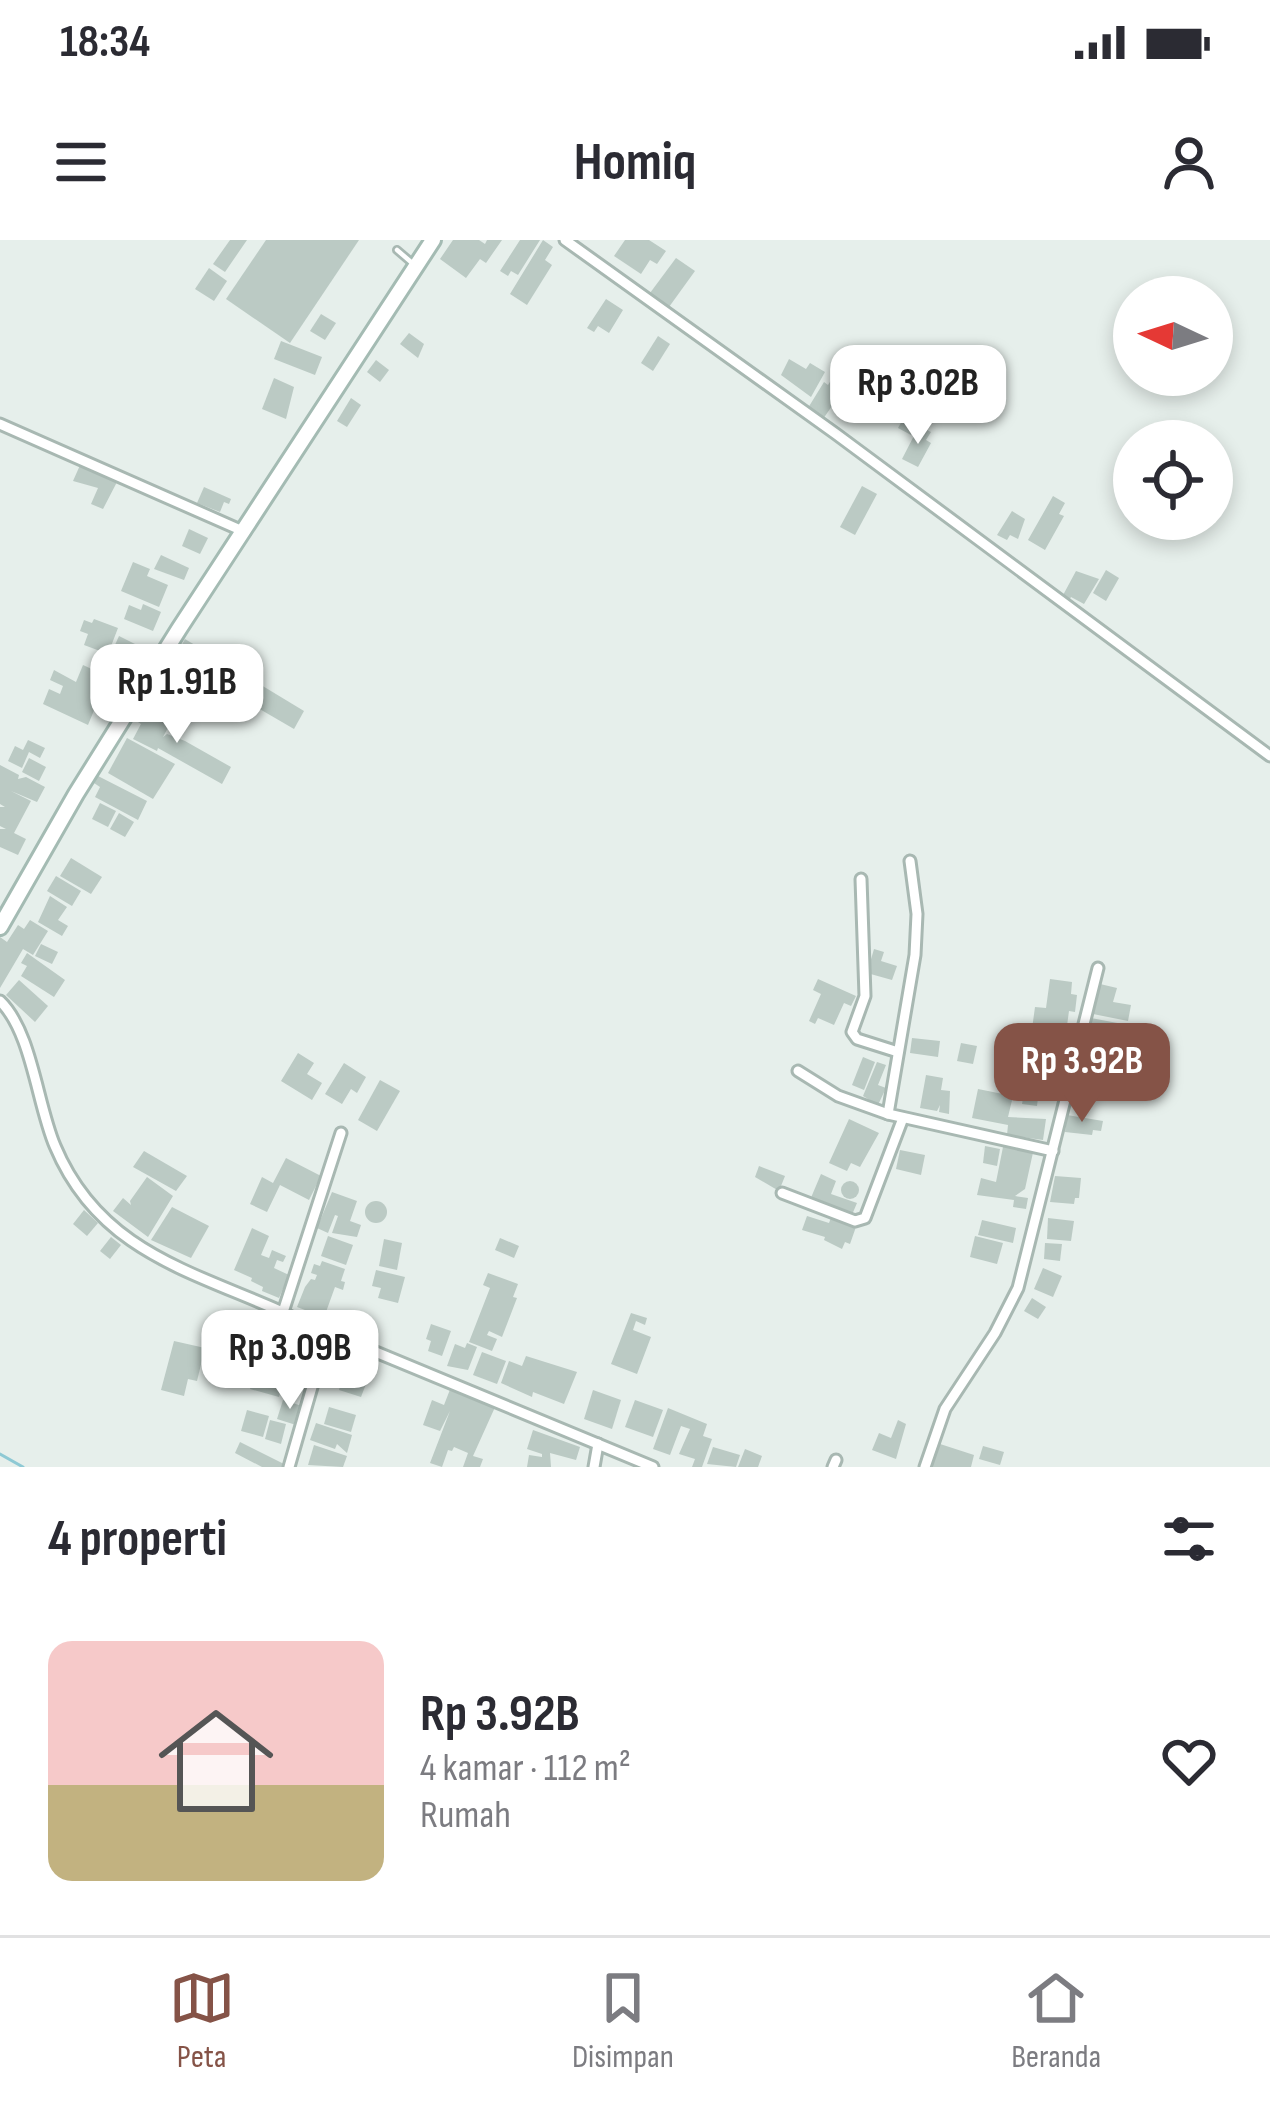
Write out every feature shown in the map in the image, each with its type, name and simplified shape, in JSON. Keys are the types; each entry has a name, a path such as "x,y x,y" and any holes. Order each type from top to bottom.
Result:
{"main road":[{"path":"0,927 7,904 76,794 433,240"}],"street":[{"path":"565,240 1270,756"},
{"path":"0,424 245,532"},
{"path":"888,1114 917,928 910,861"},
{"path":"861,879 865,996 852,1032 857,1039 898,1052"},
{"path":"925,1467 945,1409 995,1334 1018,1288 1098,968"},
{"path":"0,1001 18,1025 55,1145 73,1181 100,1214 159,1261 652,1467"},
{"path":"798,1071 838,1096 888,1114 1053,1151"},
{"path":"782,1193 855,1221 865,1218 903,1118"},
{"path":"283,1312 341,1133"},
{"path":"289,1467 327,1335"},
{"path":"594,1467 598,1444"}],"lane":[{"path":"397,250 416,265"}],"building":[{"path":"230,240 247,240 225,272 213,264"},
{"path":"266,240 359,240 290,343 226,299"},
{"path":"453,240 485,244 502,240 486,263 480,259 466,278 440,259"},
{"path":"520,240 540,240 518,275 511,271 508,276 500,271"},
{"path":"543,240 553,247 545,260 552,265 527,305 510,294"},
{"path":"625,240 649,240 666,251 657,264 650,260 641,274 614,256"},
{"path":"676,258 695,271 669,307 650,293"},
{"path":"209,268 227,281 214,301 195,289"},
{"path":"606,299 623,310 609,333 598,326 594,332 587,328"},
{"path":"321,314 336,323 325,340 310,331"},
{"path":"409,333 424,344 418,358 400,344"},
{"path":"658,336 670,344 653,371 641,363"},
{"path":"281,341 322,357 315,375 274,359"},
{"path":"789,359 806,369 810,363 825,372 811,397 781,375"},
{"path":"376,360 389,370 380,382 367,372"},
{"path":"837,371 850,380 823,419 808,408"},
{"path":"274,378 294,387 286,419 262,409"},
{"path":"351,398 361,405 347,427 337,421"},
{"path":"907,412 920,420 911,435 898,428"},
{"path":"919,426 931,432 926,440 931,443 918,467 902,459"},
{"path":"81,463 117,482 103,509 91,504 98,488 73,481"},
{"path":"862,486 877,494 855,535 840,527"},
{"path":"204,487 231,499 229,504 224,502 220,512 197,503"},
{"path":"1053,496 1065,503 1059,514 1064,516 1045,550 1028,540"},
{"path":"1012,511 1025,519 1018,539 1010,535 1007,540 997,535"},
{"path":"189,529 208,538 200,554 182,546"},
{"path":"161,555 189,568 184,580 154,569"},
{"path":"133,562 150,569 147,576 168,585 159,607 121,591"},
{"path":"1106,570 1119,578 1106,601 1093,593"},
{"path":"1076,571 1099,579 1084,604 1062,597"},
{"path":"143,604 161,612 153,631 124,619 129,605 141,610"},
{"path":"94,619 118,628 108,654 84,645 88,634 80,631 84,620 92,623"},
{"path":"119,636 137,645 128,664 110,656"},
{"path":"185,639 304,711 294,729 174,659"},
{"path":"83,665 109,677 99,710 95,708 88,725 43,704 49,689 60,694 63,686 50,680 54,670 76,682"},
{"path":"143,706 171,722 163,737 167,734 185,741 231,767 222,784 133,739"},
{"path":"127,738 175,764 153,799 108,773"},
{"path":"28,740 45,748 40,758 29,752 22,768 8,761 15,746 23,750"},
{"path":"29,758 46,767 39,781 22,772"},
{"path":"0,765 19,775 18,779 26,777 45,787 37,802 11,791 31,801 14,833 26,839 18,855 0,847 0,829 6,829 0,826 0,807 5,807 0,804"},
{"path":"98,776 147,801 138,820 95,797"},
{"path":"100,803 116,811 108,827 92,819"},
{"path":"119,813 134,822 125,837 110,829"},
{"path":"71,858 102,877 91,894 60,876"},
{"path":"56,876 81,891 72,906 47,891"},
{"path":"50,896 67,907 58,920 68,926 62,936 38,922"},
{"path":"30,920 48,931 33,955 23,949 0,988 0,937 7,942 18,925 24,929"},
{"path":"41,944 58,952 52,964 35,956"},
{"path":"874,949 884,952 881,961 897,966 892,980 867,973"},
{"path":"27,953 65,980 54,997 21,976"},
{"path":"818,979 856,996 851,1006 844,1003 834,1025 818,1018 815,1024 809,1021 821,994 813,990"},
{"path":"1050,979 1072,982 1071,994 1077,995 1059,1048 1041,1045 1042,1030 1032,1029 1035,1007 1046,1008"},
{"path":"19,980 48,1006 35,1022 6,995"},
{"path":"1100,984 1117,988 1113,1002 1131,1005 1128,1021 1093,1014"},
{"path":"1091,1018 1128,1025 1124,1043 1087,1036"},
{"path":"912,1038 940,1041 938,1057 910,1053"},
{"path":"1088,1039 1114,1043 1111,1060 1085,1056"},
{"path":"961,1043 977,1046 973,1064 957,1061"},
{"path":"1030,1046 1062,1051 1061,1072 1040,1070 1040,1054 1038,1077 1016,1075 1016,1066 1029,1067"},
{"path":"298,1053 314,1063 307,1074 322,1083 312,1100 281,1081"},
{"path":"863,1057 875,1062 864,1090 852,1085"},
{"path":"1085,1059 1127,1068 1123,1085 1081,1076"},
{"path":"877,1062 886,1065 878,1085 886,1088 878,1105 863,1096"},
{"path":"344,1063 366,1077 357,1093 351,1089 342,1104 325,1094"},
{"path":"926,1075 943,1078 941,1090 950,1091 949,1114 939,1112 940,1105 937,1111 920,1108"},
{"path":"380,1080 400,1091 377,1131 358,1120"},
{"path":"1025,1087 1039,1089 1037,1106 1022,1104"},
{"path":"978,1089 1013,1096 1008,1117 1046,1119 1043,1140 1007,1135 1008,1125 972,1118"},
{"path":"1067,1115 1103,1121 1101,1131 1093,1130 1092,1135 1065,1132"},
{"path":"849,1119 879,1133 860,1167 851,1163 847,1171 829,1163"},
{"path":"1004,1142 1034,1148 1025,1189 1015,1196 1028,1198 1026,1209 1013,1207 1014,1200 977,1195 981,1178 996,1182"},
{"path":"985,1146 1000,1149 997,1166 983,1163"},
{"path":"900,1150 925,1155 921,1175 896,1169"},
{"path":"144,1151 187,1176 176,1191 133,1167"},
{"path":"286,1158 321,1176 309,1200 280,1185 267,1212 250,1204 262,1177 273,1183"},
{"path":"759,1166 785,1176 779,1191 755,1177"},
{"path":"821,1174 836,1181 831,1194 857,1203 851,1217 810,1200"},
{"path":"1055,1176 1081,1178 1074,1204 1050,1202"},
{"path":"147,1177 173,1196 148,1237 113,1211 123,1198 131,1205"},
{"path":"850,1181 859,1190 850,1199 841,1190"},
{"path":"332,1192 357,1201 350,1221 361,1225 357,1237 332,1233 335,1215 328,1233 317,1228"},
{"path":"376,1201 387,1212 376,1223 365,1212"},
{"path":"172,1207 209,1226 191,1258 151,1240"},
{"path":"84,1210 98,1223 87,1236 73,1224"},
{"path":"832,1215 857,1224 850,1244 845,1242 842,1249 802,1230 807,1216 829,1223"},
{"path":"1048,1218 1074,1221 1071,1241 1047,1239"},
{"path":"982,1220 1016,1228 1013,1243 978,1235"},
{"path":"252,1228 269,1236 261,1255 269,1258 272,1250 286,1256 274,1268 289,1275 279,1298 234,1270"},
{"path":"328,1236 353,1245 346,1265 321,1256"},
{"path":"975,1236 1003,1243 997,1264 970,1257"},
{"path":"111,1237 121,1245 110,1259 100,1251"},
{"path":"500,1238 519,1246 514,1258 495,1250"},
{"path":"384,1239 402,1243 397,1270 379,1266"},
{"path":"1045,1243 1062,1244 1060,1261 1044,1259"},
{"path":"322,1261 345,1269 341,1281 345,1282 343,1290 335,1287 326,1312 319,1310 318,1315 297,1307 305,1287 317,1275 311,1273 314,1264 320,1266"},
{"path":"1043,1268 1062,1276 1053,1297 1034,1289"},
{"path":"376,1270 405,1277 398,1303 378,1298 381,1288 372,1286"},
{"path":"488,1273 518,1284 502,1337 489,1331 487,1335 497,1339 492,1351 469,1342 490,1288 483,1285"},
{"path":"1032,1298 1046,1307 1038,1319 1024,1311"},
{"path":"631,1313 647,1318 645,1325 636,1321 633,1330 651,1337 637,1374 611,1364"},
{"path":"251,1318 279,1327 275,1341 247,1332"},
{"path":"431,1324 451,1331 442,1356 428,1351"},
{"path":"298,1332 317,1340 309,1372 286,1362"},
{"path":"247,1334 274,1343 269,1360 242,1351"},
{"path":"174,1341 205,1348 197,1381 188,1379 184,1396 161,1390"},
{"path":"467,1343 477,1347 468,1370 447,1366 455,1344 465,1348"},
{"path":"482,1352 506,1361 497,1384 473,1375"},
{"path":"340,1354 369,1364 363,1381 334,1371"},
{"path":"526,1356 577,1372 564,1404 501,1383 509,1361 522,1366"},
{"path":"263,1363 286,1369 279,1397 250,1389"},
{"path":"343,1376 366,1384 361,1397 339,1390"},
{"path":"451,1387 496,1405 473,1456 483,1459 480,1467 463,1467 468,1453 454,1447 448,1450 442,1467 430,1463 450,1411 440,1431 423,1425 432,1400 444,1405"},
{"path":"593,1390 621,1400 612,1429 584,1419"},
{"path":"283,1400 302,1406 296,1425 277,1419"},
{"path":"635,1400 663,1410 653,1437 625,1427"},
{"path":"329,1407 356,1415 351,1432 324,1424"},
{"path":"668,1408 707,1424 703,1436 712,1439 702,1467 692,1467 695,1459 679,1454 690,1429 681,1426 670,1455 653,1449"},
{"path":"247,1410 269,1416 263,1437 241,1431"},
{"path":"270,1420 286,1424 281,1444 265,1439"},
{"path":"898,1420 906,1424 896,1459 872,1450 879,1433 891,1438"},
{"path":"316,1423 352,1435 347,1453 337,1444 335,1449 310,1440"},
{"path":"533,1430 580,1447 576,1460 550,1453 551,1467 527,1467 529,1455 542,1457 527,1449"},
{"path":"240,1442 290,1467 262,1467 235,1453"},
{"path":"937,1443 974,1455 971,1467 929,1467"},
{"path":"314,1445 347,1456 343,1467 308,1465"},
{"path":"983,1446 1004,1452 1000,1465 979,1459"},
{"path":"713,1447 740,1455 736,1467 707,1464"},
{"path":"745,1449 762,1456 758,1467 738,1467"}],"waterway":[{"path":"0,1454 23,1467"}]}
